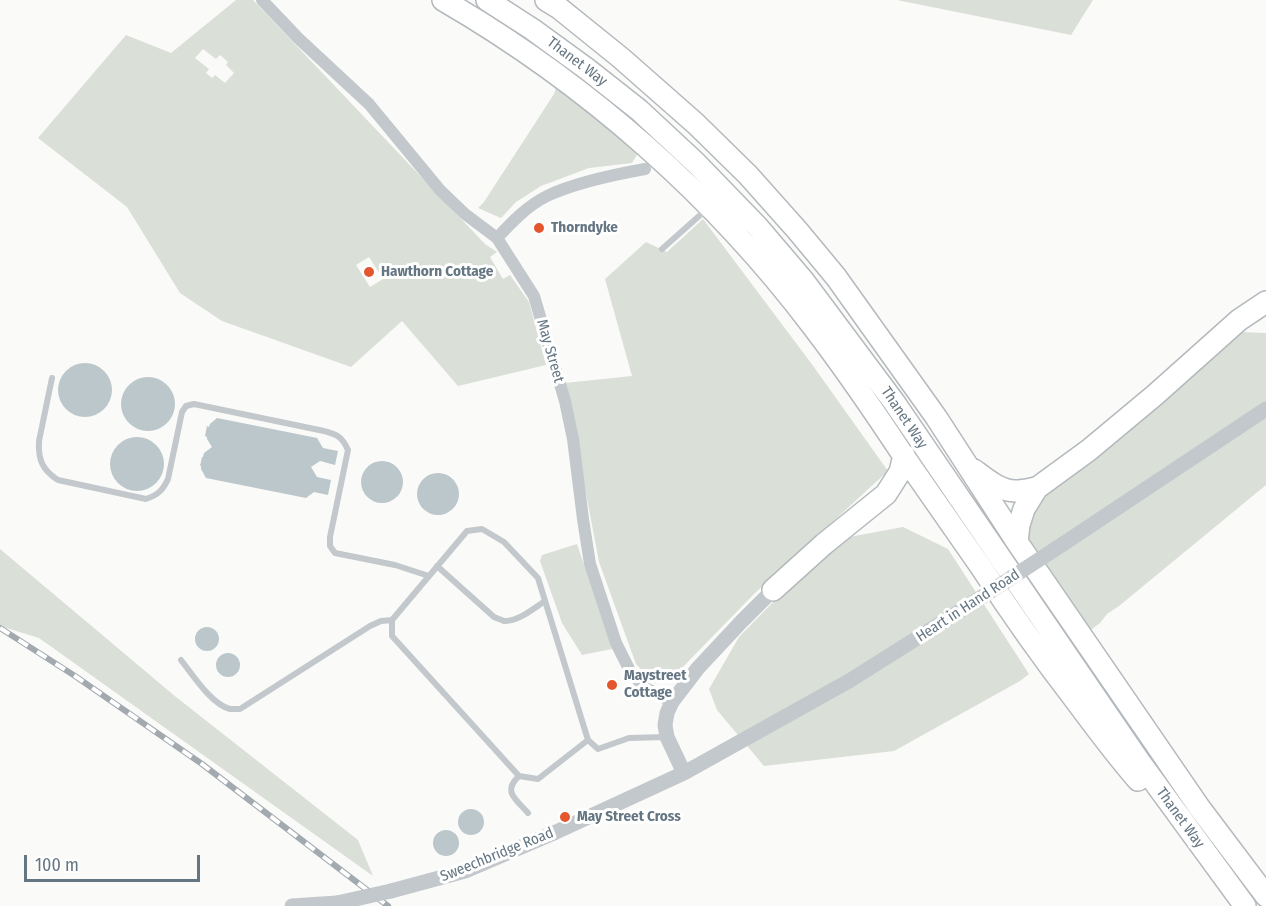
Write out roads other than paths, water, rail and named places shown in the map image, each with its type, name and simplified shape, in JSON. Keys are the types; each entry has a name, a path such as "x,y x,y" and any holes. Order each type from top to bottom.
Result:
{"highway":[{"path":"443,0 488,26 601,108 685,181 766,268 813,326 1030,641 1117,756 1209,858"},
{"name":"Thanet Way","path":"487,0 550,42 639,110 704,171 765,235 810,290 894,402 1132,751 1245,906"},
{"name":"Thanet Way","path":"546,0 621,58 696,124 755,183 836,277 936,417 1017,542 1199,807 1266,896"},
{"path":"1017,542 1024,509 1037,488 1089,450 1239,320 1266,302"},
{"path":"773,590 824,544 886,494 900,472 904,455"},
{"path":"968,466 1005,490 1037,488"},
{"path":"886,494 914,489 929,493"}],"street":[{"name":"May Street","path":"262,0 298,38 369,104 440,190 465,214 497,238 534,296 565,401 573,439 590,564 616,643 630,671 644,687 672,702"},
{"path":"497,238 522,213 547,196 595,180 645,169"},
{"name":"Heart in Hand Road","path":"659,784 849,681 968,606 1266,409"},
{"path":"684,772 667,737 665,725 672,702 706,660 773,590"},
{"name":"Sweechbridge Road","path":"292,906 338,903 465,871 659,784"}],"lane":[{"path":"662,249 709,206"},
{"path":"52,378 39,451 42,464 49,474 58,480 146,498 156,496 164,489 168,479 182,412 186,406 194,404 324,430 339,436 348,450 330,537 330,546 334,553 395,565 429,576"},
{"path":"588,740 538,779 519,776 392,636 392,620 467,531 482,529 504,542 538,578 588,740 598,749 629,738 667,737"},
{"path":"437,566 494,617 503,621 519,616 545,601"},
{"path":"181,660 210,695 230,709 240,709 370,626 381,621 392,620"},
{"path":"519,776 510,785 510,789 528,813"}],"railway":[{"path":"0,628 75,676 202,764 388,906"}],"place":[{"name":"Thorndyke","path":"539,228"},
{"name":"Hawthorn Cottage","path":"369,272"},
{"name":"Maystreet Cottage","path":"612,685"},
{"name":"May Street Cross","path":"565,817"}]}
